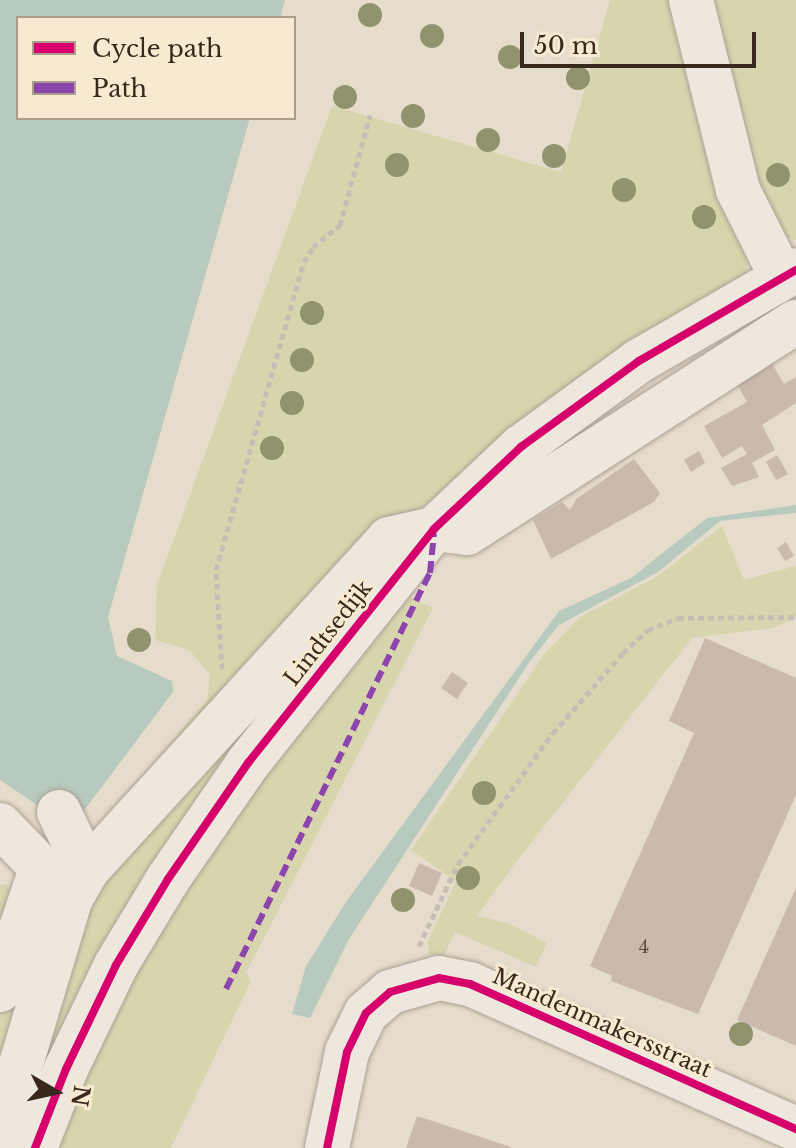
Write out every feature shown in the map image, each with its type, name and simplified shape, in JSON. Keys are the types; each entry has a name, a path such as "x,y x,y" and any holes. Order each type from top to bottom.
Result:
{"street":[{"path":"691,0 738,190 789,274"},
{"name":"Lindtsedijk","path":"35,1148 66,1069 116,965 168,879 248,763 434,529 521,447 639,361 789,274"},
{"path":"0,990 66,879 228,713 389,539 434,529 467,533 796,322"},
{"path":"0,1134 66,879 59,812"},
{"path":"0,825 66,879"},
{"name":"Mandenmakersstraat","path":"401,987 439,978 470,984 796,1129"},
{"path":"327,1148 355,1030 401,987"}],"path":[{"path":"228,713 214,599 216,570 304,262 313,247 340,225 370,115"},
{"path":"401,987 420,939 458,864 553,733 623,653 648,630 678,618 796,617"}],"shaded area":[{"path":"0,0 285,0 281,16 16,16 16,120 249,120 108,617 117,656 172,681 173,692 71,828 0,780"},
{"path":"610,0 675,0 748,253 746,275 378,538 96,846 0,1113 0,885 6,884 15,898 87,839 207,701 210,675 203,666 189,650 155,640 157,585 332,106 561,172"},
{"path":"709,0 796,0 796,240 786,237 756,190"},
{"path":"796,505 796,513 720,521 658,572 559,625 530,661 349,939 310,1018 292,1014 306,966 346,902 559,611 631,578 707,518"},
{"path":"722,526 744,580 796,566 796,618 773,628 692,638 513,866 477,916 508,923 547,943 536,967 455,932 444,955 429,954 428,941 456,881 411,850 546,652 580,617 658,576"},
{"path":"427,564 411,598 433,608 246,973 251,981 171,1148 52,1148 100,1030 214,832"},
{"path":"323,620 52,1076 11,1120 77,913"}],"building":[{"path":"771,362 784,384 796,377 796,403 762,425 775,450 752,463 759,477 732,486 721,468 747,454 742,446 722,458 704,426 747,402 737,384"},
{"path":"699,451 705,463 691,472 684,460"},
{"path":"777,455 788,474 776,480 766,462"},
{"path":"634,459 660,493 654,502 551,559 533,520 562,502 570,510 576,499"},
{"path":"786,542 794,556 785,561 777,548"},
{"path":"705,638 796,678 796,795 698,1014 611,981 612,976 590,966 694,733 669,721"},
{"path":"452,672 468,683 457,699 441,688"},
{"path":"419,863 442,873 432,896 409,886"},
{"path":"796,888 796,1046 737,1020"},
{"path":"417,1116 511,1147 511,1148 406,1148"}],"marked path":[{"path":"226,989 430,573 434,533"}],"cycle path":[{"path":"35,1148 66,1069 116,965 168,879 248,763 434,529 521,447 639,361 796,270"},
{"path":"327,1148 347,1052 366,1013 390,992 439,978 470,984 796,1129"}]}
